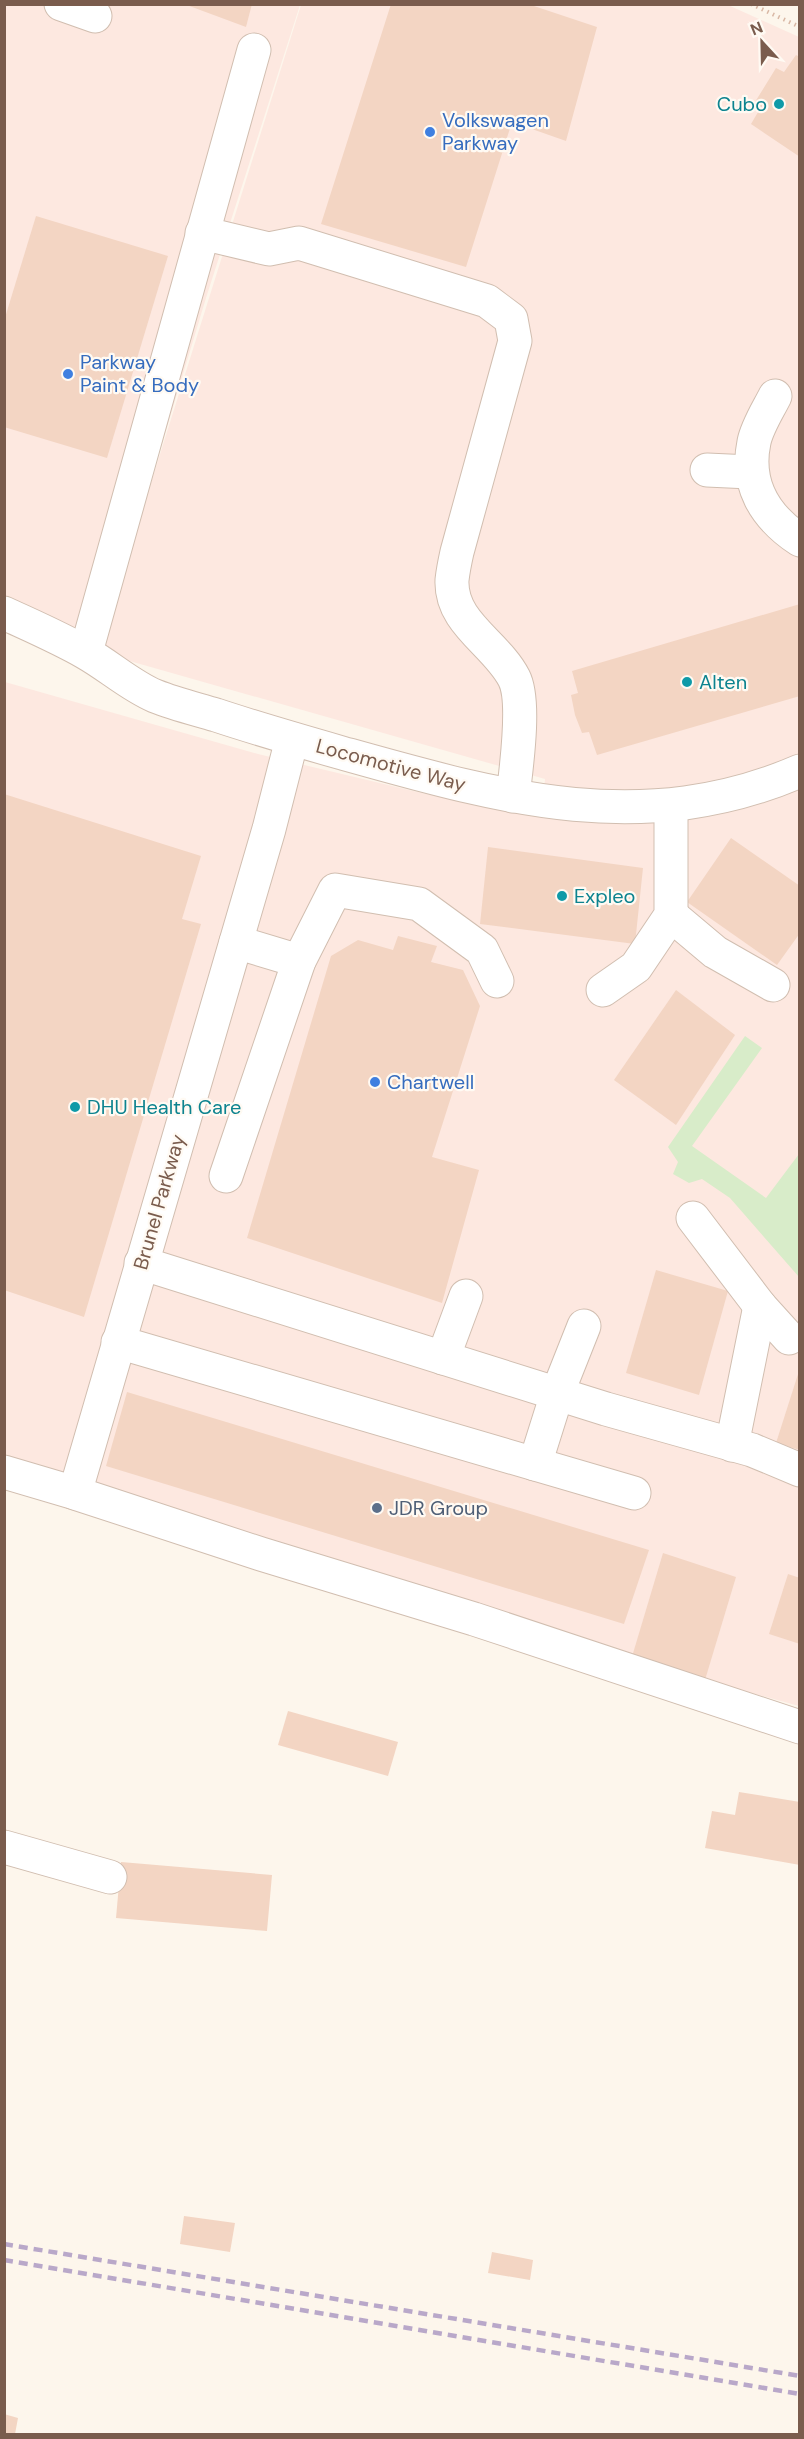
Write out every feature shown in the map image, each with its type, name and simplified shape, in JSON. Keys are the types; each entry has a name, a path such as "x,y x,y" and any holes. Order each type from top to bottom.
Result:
{"street":[{"path":"61,4 95,16"},
{"path":"86,652 254,50"},
{"path":"202,233 269,249 299,243 487,301 511,319 515,341 457,552 452,580 454,600 462,617 497,655 515,679 520,701 513,796"},
{"path":"775,396 754,440 750,472 762,504 782,528 798,536"},
{"path":"707,470 750,472"},
{"name":"Locomotive Way","path":"4,613 86,652 154,696 292,739 413,773 513,796 586,807 671,806 733,795 800,771"},
{"name":"Brunel Parkway","path":"75,1493 269,829 292,739"},
{"path":"603,990 636,966 671,915 671,806"},
{"path":"226,1176 299,961 335,890 419,904 482,950 497,981"},
{"path":"671,915 715,952 773,985"},
{"path":"236,942 299,961"},
{"path":"693,1218 760,1306 789,1338"},
{"path":"141,1263 556,1394 753,1450 800,1470"},
{"path":"443,1358 466,1296"},
{"path":"732,1445 760,1306"},
{"path":"535,1464 556,1394 584,1326"},
{"path":"118,1342 634,1492"},
{"path":"4,1472 474,1619 800,1726"},
{"path":"4,1847 110,1877"}],"path":[{"path":"751,4 800,27"}],"shaded area":[{"path":"5,5 300,5 206,298 129,553 301,5 728,5 799,37 799,1706 631,1660 103,1485 5,1455 5,682 258,754 426,794 542,815 545,779 98,652 5,608"}],"green space":[{"path":"745,1036 762,1048 692,1146 766,1198 799,1154 799,1277 730,1198 702,1179 689,1183 673,1174 678,1162 668,1147"}],"building":[{"path":"184,4 252,4 246,27"},
{"name":"Volkswagen Parkway","path":"391,4 528,4 597,27 566,141 512,122 466,267 321,224"},
{"name":"Cubo","path":"796,55 800,57 800,157 751,124 761,107 755,102 776,68 784,72"},
{"name":"Parkway Paint & Body","path":"36,216 168,256 107,458 4,427 4,321"},
{"name":"Alten","path":"800,604 800,696 597,755 589,732 582,733 571,695 578,693 572,671"},
{"name":"DHU Health Care","path":"4,794 201,856 182,919 201,924 84,1317 4,1290"},
{"path":"731,838 800,886 800,933 777,965 687,902"},
{"name":"Expleo","path":"488,847 643,868 635,944 480,924"},
{"name":"Chartwell","path":"398,936 437,946 431,962 463,970 480,1006 432,1157 479,1170 442,1303 247,1238 331,956 358,940 393,950"},
{"path":"676,990 735,1035 676,1125 614,1080"},
{"path":"656,1270 728,1291 699,1395 626,1373"},
{"path":"800,1371 800,1450 776,1443"},
{"name":"JDR Group","path":"127,1392 649,1550 624,1624 106,1466"},
{"path":"663,1553 736,1577 705,1680 631,1660"},
{"path":"788,1574 800,1578 800,1644 769,1634"},
{"path":"288,1711 398,1742 388,1776 278,1745"},
{"path":"739,1792 800,1802 800,1865 705,1848 712,1811 735,1815"},
{"path":"121,1862 272,1875 267,1931 116,1918"},
{"path":"184,2216 235,2223 230,2252 180,2244"},
{"path":"492,2252 533,2260 530,2280 488,2273"},
{"path":"4,2414 18,2418 15,2434 4,2434"}],"railway":[{"path":"4,2244 800,2376"},
{"path":"4,2260 800,2394"}],"place":[{"name":"Cubo","path":"779,104"},
{"name":"Volkswagen Parkway","path":"430,132"},
{"name":"Parkway Paint & Body","path":"68,374"},
{"name":"Alten","path":"687,682"},
{"name":"Expleo","path":"562,896"},
{"name":"Chartwell","path":"375,1082"},
{"name":"DHU Health Care","path":"75,1107"},
{"name":"JDR Group","path":"377,1508"}]}
